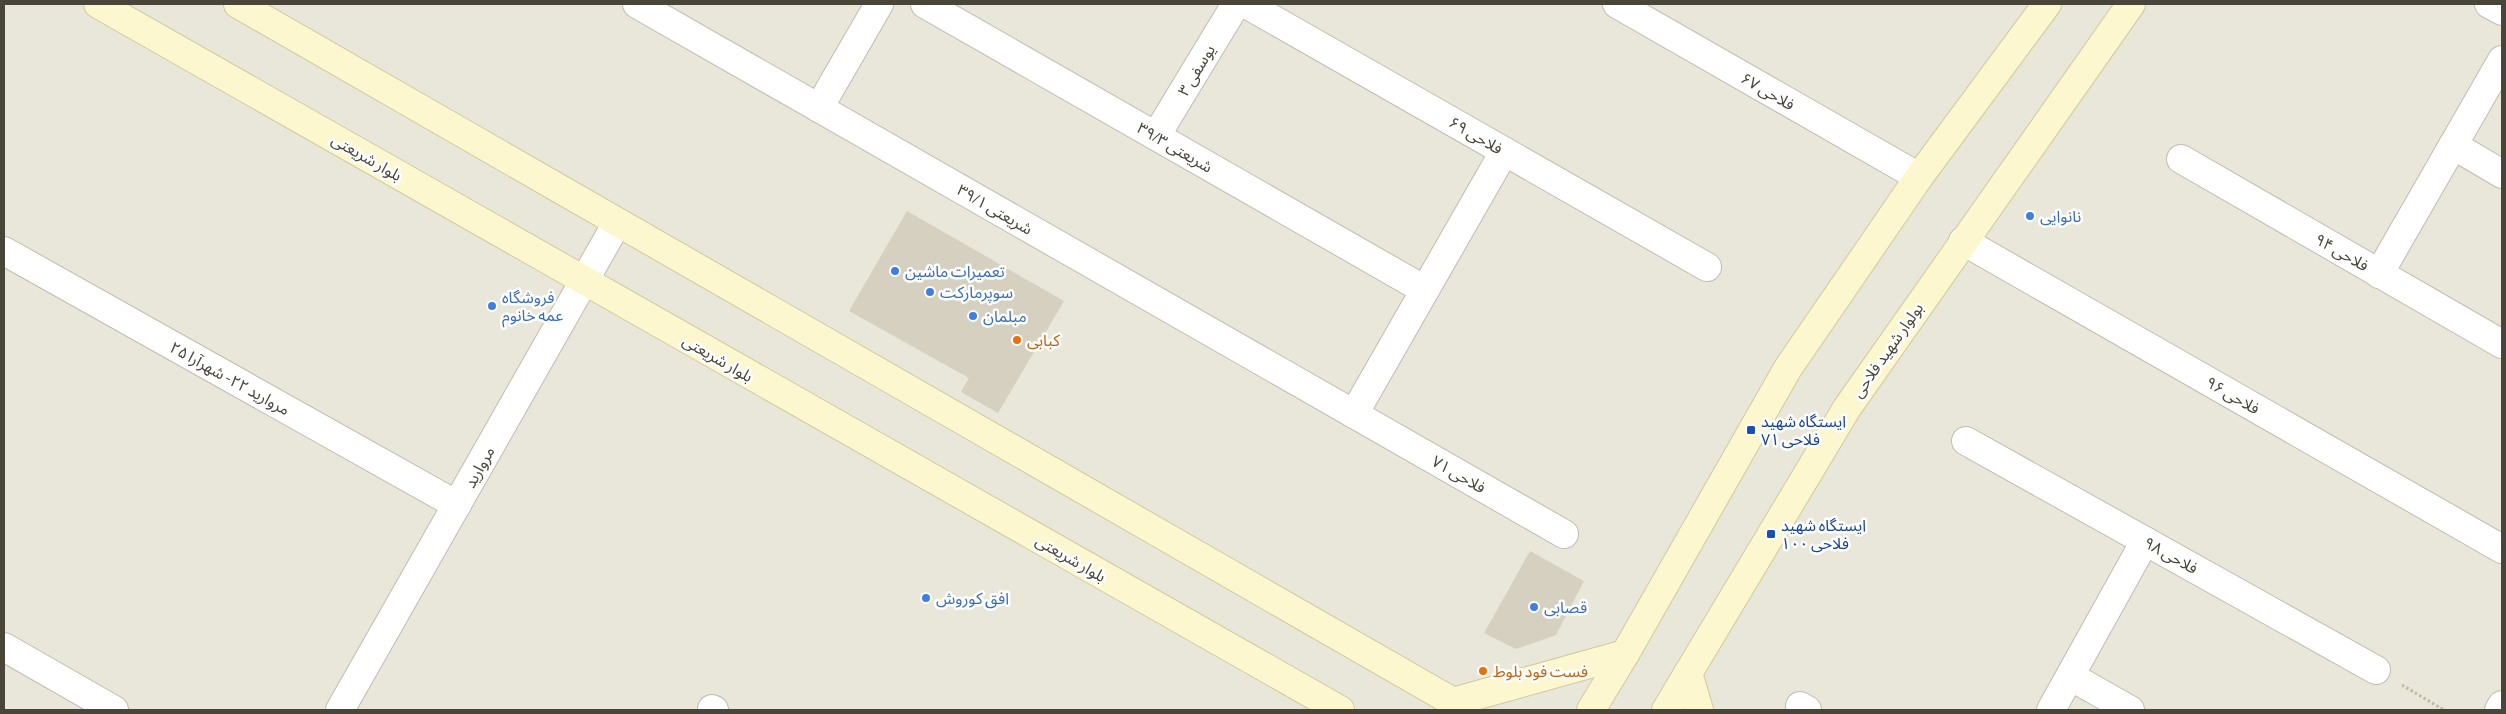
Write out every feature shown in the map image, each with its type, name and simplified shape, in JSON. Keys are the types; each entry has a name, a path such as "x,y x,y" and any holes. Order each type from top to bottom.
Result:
{"main road":[{"name":"بلوار شریعتی","path":"98,4 1340,710"},
{"path":"238,4 1460,706 1625,654"},
{"path":"1591,710 1625,654 1788,368 1919,177 2047,4"},
{"name":"بولوار شهید فلاحی","path":"1666,710 1847,408 2131,4"},
{"path":"1688,673 1699,710"}],"street":[{"name":"شریعتی ۳۹/۱","path":"637,4 1354,414"},
{"path":"819,108 879,4"},
{"name":"شریعتی ۳۹/۳","path":"925,4 1425,290"},
{"name":"یوسفی ۳","path":"1156,136 1236,4"},
{"name":"فلاحی ۶۹","path":"1246,4 1707,267"},
{"name":"فلاحی ۶۷","path":"1617,4 1919,177"},
{"path":"2489,4 2502,11"},
{"path":"2379,274 2502,60"},
{"path":"2453,145 2502,174"},
{"path":"1354,414 1504,152"},
{"name":"فلاحی ۹۴","path":"2182,159 2502,344"},
{"name":"مروارید","path":"340,710 617,223"},
{"name":"فلاحی ۹۶","path":"1963,241 2502,549"},
{"name":"مروارید ۲۲- شهرآرا ۲۵","path":"4,251 457,505"},
{"name":"فلاحی ۷۱","path":"1354,414 1564,534"},
{"name":"فلاحی ۹۸","path":"1966,441 2376,670"},
{"path":"2051,710 2146,541"},
{"path":"4,647 114,710"},
{"path":"2070,676 2130,710"},
{"path":"2499,710 2502,705"}],"path":[{"path":"2376,670 2444,710"}],"shaded area":[{"path":"4,4 2502,4 2502,710 4,710"}],"building":[{"path":"907,211 1064,301 998,413 961,392 969,378 849,311"},
{"name":"قصابی","path":"1530,551 1584,581 1556,635 1516,649 1484,633"}],"place":[{"name":"نانوایی","path":"2030,216"},
{"name":"تعمیرات ماشین","path":"895,271"},
{"name":"سوپرمارکت","path":"930,292"},
{"name":"فروشگاه عمه خانوم","path":"492,306"},
{"name":"مبلمان","path":"973,316"},
{"name":"کبابی","path":"1017,340"},
{"name":"ایستگاه شهید فلاحی ۷۱","path":"1751,430"},
{"name":"ایستگاه شهید فلاحی ۱۰۰","path":"1771,534"},
{"name":"افق کوروش","path":"926,598"},
{"name":"قصابی","path":"1534,607"},
{"name":"فست فود بلوط","path":"1483,671"}]}
